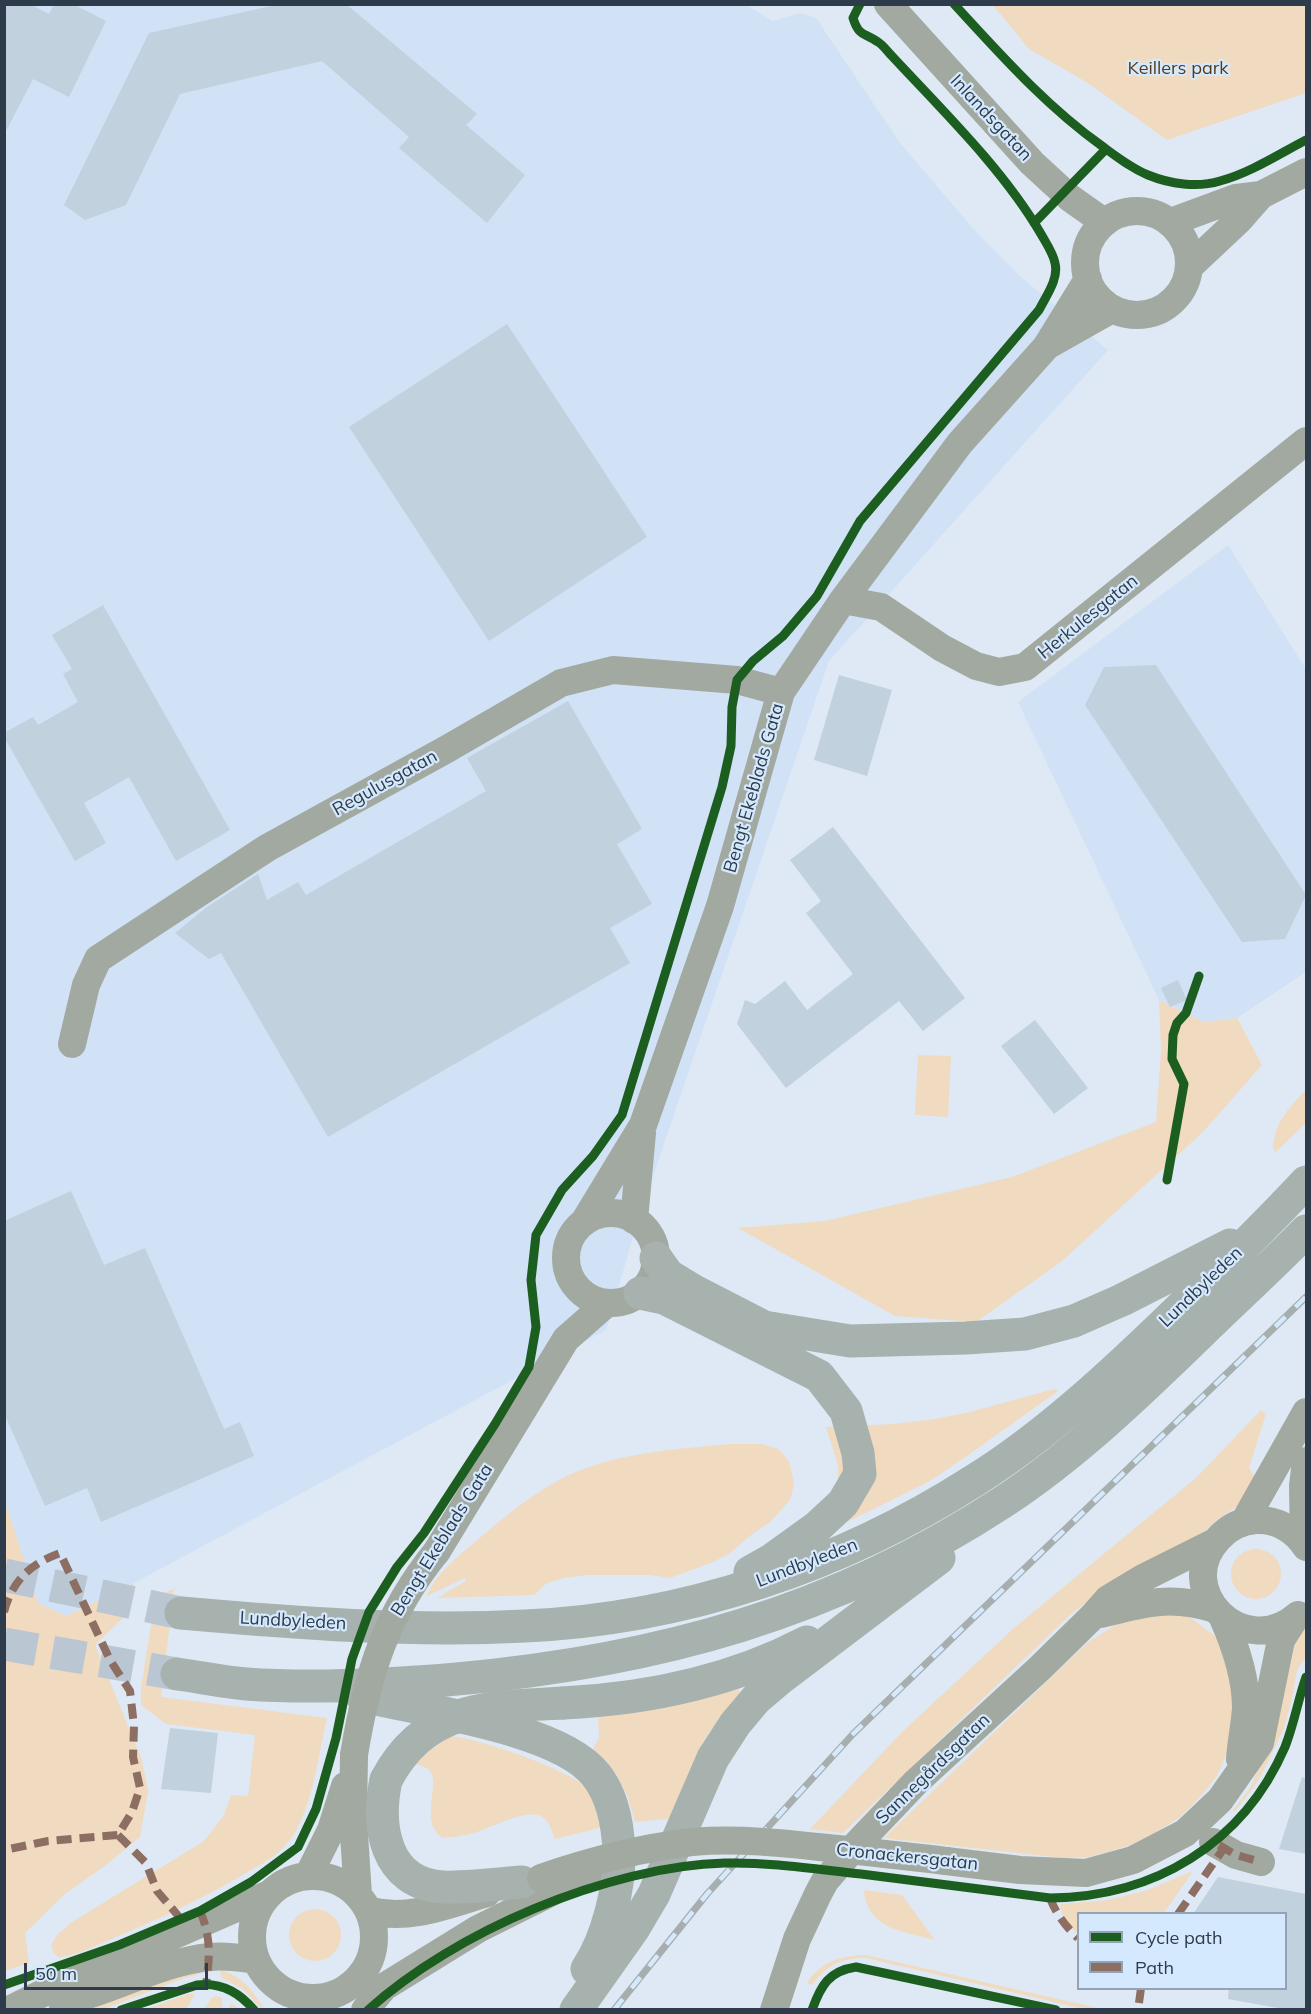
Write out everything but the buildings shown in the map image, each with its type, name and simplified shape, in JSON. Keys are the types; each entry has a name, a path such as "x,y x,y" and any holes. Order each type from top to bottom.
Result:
{"highway":[{"name":"Lundbyleden","path":"181,1612 315,1623 439,1628 527,1626 607,1617 700,1599 816,1563 928,1509 978,1479 1081,1399 1136,1350 1306,1182"},
{"path":"656,1258 668,1275 764,1327 850,1341 966,1338 1025,1334 1074,1321 1122,1300 1261,1229"},
{"name":"Lundbyleden","path":"177,1674 244,1684 320,1686 400,1684 496,1675 593,1662 674,1646 754,1622 818,1599 892,1566 1004,1502 1062,1459 1168,1366 1306,1231"},
{"path":"640,1293 664,1298 819,1376 846,1411 858,1453 860,1474 843,1503 816,1528 773,1559 700,1599"},
{"path":"576,2010 634,1928 654,1894 713,1758 735,1724 756,1699 957,1545 1004,1502"},
{"path":"532,1880 443,1887 417,1880 404,1872 389,1851 381,1811 386,1780 405,1750 419,1736 448,1719 488,1708 603,1701 648,1695 744,1669 790,1650 904,1586"},
{"path":"320,1686 496,1725 565,1750 595,1773 607,1793 615,1820 619,1861 615,1893 591,1963 559,2010"}],"street":[{"name":"Inlandsgatan","path":"888,4 1032,163 1070,198 1104,222"},
{"path":"1171,222 1236,198 1261,195 1306,172"},
{"path":"1190,266 1239,220 1261,195"},
{"path":"1137,210 1155,213 1171,222 1182,235 1188,250 1190,266 1186,283 1177,298 1163,309 1146,314 1129,315 1112,309 1099,298 1088,279 1085,267 1086,251 1093,235 1104,222 1120,213 1137,210"},
{"name":"Bengt Ekeblads Gata","path":"566,1339 577,1288 569,1276 565,1261 567,1246 573,1233 584,1222 643,1125 720,906 781,692 843,600 960,443 1046,347 1088,279"},
{"name":"Bengt Ekeblads Gata","path":"1046,347 1112,309"},
{"name":"Herkulesgatan","path":"843,600 881,607 942,648 976,666 999,672 1025,667 1306,441"},
{"name":"Regulusgatan","path":"72,1044 86,984 98,959 267,848 561,683 614,670 737,680 781,692"},
{"name":"Bengt Ekeblads Gata","path":"634,1220 643,1125"},
{"path":"584,1222 608,1213 634,1220 645,1230 653,1243 656,1258 651,1277 640,1293"},
{"path":"577,1288 596,1301 607,1303"},
{"name":"Bengt Ekeblads Gata","path":"363,1902 353,1819 354,1755 361,1710 373,1664 387,1629 420,1572 436,1551 566,1339 607,1303 630,1299 640,1293"},
{"path":"1244,1522 1306,1412"},
{"path":"1305,1545 1303,1486 1306,1461"},
{"path":"1240,1770 1241,1740 1246,1707 1241,1672 1233,1640 1206,1593 1204,1575 1207,1557 1215,1542 1225,1532 1244,1522 1263,1520 1282,1525 1298,1536 1305,1545"},
{"name":"Sannegårdsgatan","path":"774,2010 797,1939 825,1881 844,1858 916,1782 1093,1616 1108,1599 1143,1578 1215,1542"},
{"name":"Sannegårdsgatan","path":"1093,1616 1140,1604 1173,1600 1195,1603 1219,1613"},
{"name":"Cronackersgatan","path":"1219,1613 1242,1628 1264,1631 1275,1629 1300,1611"},
{"name":"Cronackersgatan","path":"363,1902 384,1915 435,1908 576,1866 615,1856 692,1842 739,1840 776,1842 1060,1873 1086,1873 1106,1869 1133,1860 1185,1833 1220,1800 1260,1743 1281,1640 1300,1611"},
{"name":"Bengt Ekeblads Gata","path":"308,1876 331,1830 354,1755"},
{"path":"1213,1842 1236,1855 1261,1862"},
{"path":"365,2010 384,1987 478,1929 554,1891 615,1856"},
{"path":"9,2010 57,1986 269,1894 287,1881 308,1876 324,1876 339,1881 363,1902 374,1927 374,1945 369,1962 344,1993 309,1998 288,1992 263,1970 231,1956 210,1957 183,1961 69,2000 22,2010"},
{"name":"Cronackersgatan","path":"344,1993 532,1880"},
{"path":"269,1894 258,1911 252,1930 252,1940 280,2010"}],"shaded area":[{"path":"745,4 772,21 800,13 816,18 900,143 976,232 1020,276 1108,350 829,661 638,1220 606,1330 134,1583 66,1616 38,1603 5,1501 5,5"},
{"path":"1228,545 1306,669 1306,972 1237,1018 1204,1022 1159,1000 1018,702"}],"green space":[{"name":"Keillers park","path":"993,5 1306,5 1306,93 1167,140 1088,83 1029,49"},
{"path":"1159,1000 1204,1022 1237,1018 1262,1065 1203,1132 1061,1262 976,1322 895,1316 738,1228 825,1221 1012,1177 1156,1122 1161,1051"},
{"path":"918,1055 951,1056 948,1117 915,1115"},
{"path":"1306,1090 1306,1123 1276,1152 1273,1149 1279,1123 1288,1109"},
{"path":"1054,1389 1058,1391 930,1481 803,1544 838,1486 838,1465 826,1427 894,1424 935,1419"},
{"path":"1261,1410 1266,1414 1249,1468 1259,1482 1245,1501 1218,1519 1194,1543 1092,1598 1071,1614 843,1833 810,1829 902,1732 1014,1628 1197,1477"},
{"path":"729,1444 762,1444 778,1449 789,1461 794,1482 791,1498 783,1508 770,1522 729,1554 670,1578 650,1575 587,1575 547,1583 534,1595 437,1598 466,1581 465,1578 427,1596 440,1574 462,1553 525,1502 567,1476 599,1464 635,1455"},
{"path":"5,1501 38,1603 66,1616 134,1583 127,1614 95,1645 142,1760 148,1791 140,1837 65,1894 25,1933 29,1963 5,1971"},
{"path":"1251,1549 1261,1549 1274,1556 1281,1569 1281,1579 1274,1592 1261,1599 1251,1599 1242,1595 1235,1588 1231,1579 1231,1569 1235,1560 1242,1553"},
{"path":"174,1589 161,1697 327,1718 304,1813 290,1840 264,1863 164,1916 87,1950 58,1957 51,1945 57,1935 72,1922 204,1841 224,1815 231,1795 248,1796 255,1735 166,1724 141,1705 141,1687 156,1596"},
{"path":"1184,1613 1218,1638 1235,1698 1228,1750 1217,1776 1180,1817 1133,1844 1089,1857 1063,1858 884,1838 1087,1643 1115,1625 1138,1616"},
{"path":"1306,1623 1306,1657 1297,1670 1284,1728 1255,1786 1235,1811 1233,1810 1250,1788 1265,1754 1282,1665"},
{"path":"738,1689 740,1691 738,1698 721,1715 703,1742 676,1818 635,1822 627,1795 615,1772 593,1749 599,1738 598,1717 600,1714 651,1707"},
{"path":"450,1736 481,1742 522,1756 577,1781 591,1792 607,1826 555,1839 544,1818 526,1815 474,1833 442,1838 435,1831 432,1822 432,1776 428,1769 416,1764 420,1757"},
{"path":"1193,1871 1165,1912 1077,1912 1077,1933 1066,1921 1060,1904 1108,1900 1145,1891"},
{"path":"864,1890 902,1895 935,1940 900,1931 880,1921 872,1913"},
{"path":"310,1909 320,1909 334,1916 341,1935 334,1954 320,1961 310,1961 300,1957 293,1950 289,1940 289,1930 293,1920 300,1913"},
{"path":"866,1955 1102,2009 1084,2009 866,1958 841,1961 823,1972 812,1985 807,1983 819,1969 832,1961"},
{"path":"220,1970 241,1980 256,1996 264,2009 261,2009 244,1990 222,1978"},
{"path":"195,1971 201,1972 104,2009 84,2010"},
{"path":"188,1994 195,1994 186,2009 146,2009"},
{"path":"216,1996 222,1998 222,2007 228,2008 231,2003 239,2009 204,2009"}],"tunnel":[{"path":"4,1575 181,1613"},
{"path":"4,1644 177,1674"}],"railway":[{"path":"614,2010 707,1894 853,1734 1306,1297"}],"marked path":[{"path":"4,1612 12,1591 24,1575 40,1562 60,1553 110,1660 130,1691 134,1726 133,1757 140,1788 132,1812 118,1835 48,1841 4,1850"},
{"path":"118,1835 146,1863 157,1891 181,1919"},
{"path":"1219,1845 1236,1855 1261,1862"},
{"path":"1179,1912 1224,1848"},
{"path":"1050,1898 1062,1920 1077,1937"},
{"path":"200,1911 209,1947 206,1984"},
{"path":"1139,2003 1141,1990"}],"cycle path":[{"path":"4,1985 119,1945 200,1911 251,1882 298,1847 316,1809 336,1738 352,1659 369,1612 397,1567 424,1533 529,1367 536,1327 531,1280 536,1235 562,1190 593,1156 622,1115 722,787 731,746 732,707 737,680 753,661 783,636 817,596 860,521 1039,310 1051,287 1056,269 1054,259 1026,210 1009,186 951,119 882,45 857,28 853,18 860,4"},
{"path":"954,4 1025,79 1081,131 1148,175 1184,184 1211,183 1231,178 1306,140"},
{"path":"1034,223 1106,149"},
{"path":"1167,1180 1184,1084 1172,1059 1173,1035 1177,1023 1186,1013 1199,976"},
{"path":"368,2010 403,1981 444,1955 488,1930 535,1908 583,1890 632,1876 680,1867 725,1863 776,1865 1050,1898 1088,1895 1125,1888 1159,1875 1191,1858 1220,1837 1245,1811 1267,1781 1285,1747 1306,1677"},
{"path":"812,2010 827,1981 839,1972 856,1967 1056,2010"},
{"path":"121,2010 206,1984 236,1993 254,2010"}]}
